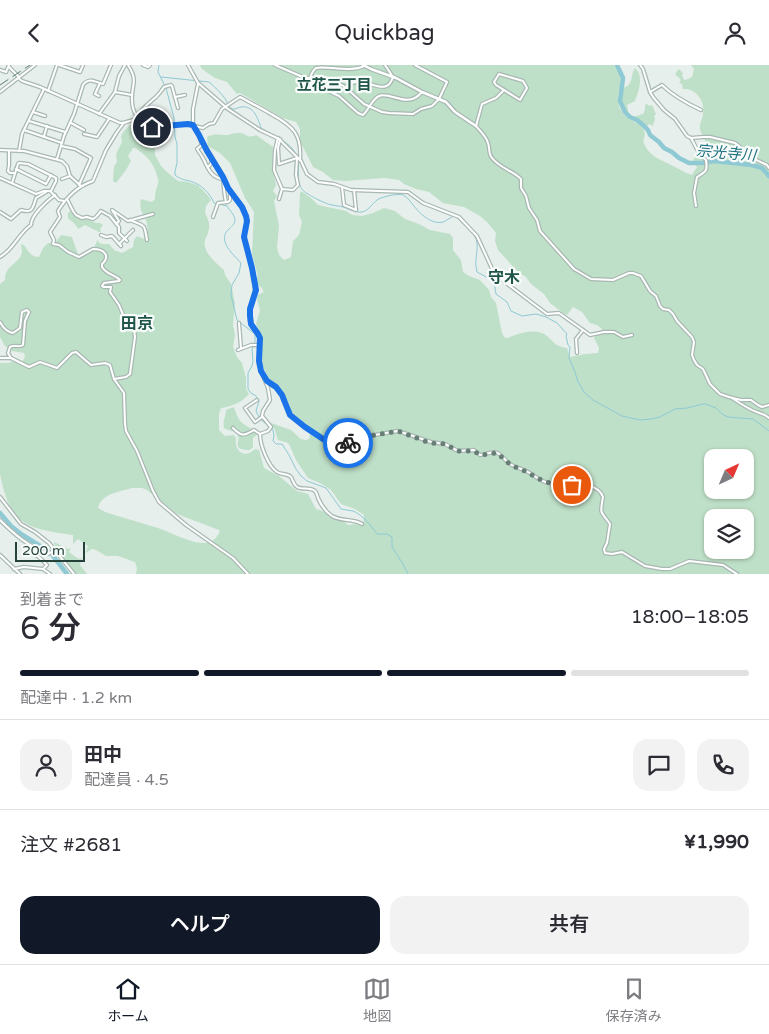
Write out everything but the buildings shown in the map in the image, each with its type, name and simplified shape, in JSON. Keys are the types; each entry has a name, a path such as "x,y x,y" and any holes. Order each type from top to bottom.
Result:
{"street":[{"path":"11,69 15,65"},
{"path":"0,92 35,65"},
{"path":"48,91 58,65 80,72 83,65"},
{"path":"71,69 72,65"},
{"path":"57,159 83,85 91,80 104,83 111,65"},
{"path":"99,114 115,91 120,76 127,65 133,74 135,82 132,105 136,118"},
{"path":"143,65 148,67 150,65"},
{"path":"188,65 198,83 260,130 279,139 293,152 307,174 318,182 334,184 354,190 408,192 423,203 457,216 477,236 493,271 547,314 559,313 590,335 604,332 614,332 623,337 632,335"},
{"path":"275,65 301,77 317,77 338,83 361,102 385,113 411,115 432,106 439,99 447,82 415,65"},
{"path":"310,78 315,69 320,65 333,65 354,69 364,65 446,102 456,112 476,126 486,139 493,159 502,168 521,179 521,188 526,196 529,208 537,220 540,231 574,269 591,279 613,280 629,273 642,277 650,291 656,296 660,306 663,309 670,310 677,321 692,337 694,342 692,355 697,365 703,369 710,384 720,394 741,400 751,400 762,407 769,405"},
{"path":"345,87 357,81 385,87 391,83 393,77 386,65"},
{"path":"640,65 650,92 657,102 675,119 687,136 691,138 700,155 707,162 706,171 697,177 694,193 696,206"},
{"path":"0,70 5,72 9,66 22,81 124,124"},
{"path":"499,74 523,81 527,88 520,100 504,90 494,82 499,74"},
{"path":"317,77 316,85 339,96 360,114 364,114 380,95 398,99 411,99 416,98 422,92"},
{"path":"100,83 95,94 100,96"},
{"path":"198,83 193,109 193,125 223,179 242,207 247,221 244,237 256,290 250,309 251,324 259,335 259,361 270,400 260,418 255,422 245,408 257,400"},
{"path":"650,92 662,85 668,92 700,110"},
{"path":"80,185 93,181 106,149 119,129 136,118 165,86 172,86 178,108"},
{"path":"19,151 24,130 44,89"},
{"path":"476,126 482,104 496,98 504,90"},
{"path":"115,91 132,95"},
{"path":"175,97 185,95"},
{"path":"136,118 152,127 186,124 202,128 213,124 221,110 240,97 252,102 292,127 298,138 301,157 298,159 296,175 298,185 293,190 282,189"},
{"path":"33,111 45,116"},
{"path":"84,134 97,137 109,119"},
{"path":"29,121 66,132"},
{"path":"70,123 84,130"},
{"path":"44,137 47,126"},
{"path":"24,130 76,149 91,158 80,185 64,201 59,209 60,217 50,233 54,240 53,245 59,245 79,257 94,249 102,251 106,254 107,259 102,264 103,269 109,275 120,280 104,283 103,287 111,287 110,292 119,305 124,317 134,322 135,337 130,374 126,377 114,379"},
{"path":"198,133 202,145 198,149 209,171 223,179"},
{"path":"691,138 710,137 736,143 748,156 767,165 769,168"},
{"path":"279,139 279,164 298,159"},
{"path":"279,139 275,150 274,170 282,189 279,199"},
{"path":"0,150 30,152 62,161 67,166 70,176 80,185"},
{"path":"9,151 10,165 8,171 14,173"},
{"path":"207,167 211,164 212,159"},
{"path":"0,212 11,219 21,210 30,211 36,198 50,191 57,179 26,163 18,163 12,183"},
{"path":"16,169 46,184 51,175"},
{"path":"62,179 70,176"},
{"path":"0,178 36,194 50,191"},
{"path":"223,179 226,202"},
{"path":"342,187 344,205 356,210 354,190"},
{"path":"213,217 217,204 230,201 230,190"},
{"path":"50,191 59,200 64,201"},
{"path":"0,257 6,254 17,242 25,229 31,225 31,220 44,204 55,195"},
{"path":"67,199 74,213 79,217 93,219 101,211 110,216 119,229 118,233 127,241"},
{"path":"116,225 119,221 112,210 126,220 145,227 148,240"},
{"path":"130,221 153,214"},
{"path":"101,235 106,237 112,236 120,245 133,230"},
{"path":"0,322 6,330 14,333 20,328 22,312 25,310 29,312 25,321 23,345 10,347 8,353 11,357 29,367 40,362 57,368 72,353 76,352 91,365 105,363 110,365 114,379 124,393 124,424 126,431 138,451 159,502 186,525 230,555 248,574"},
{"path":"239,323 239,349 260,345"},
{"path":"577,353 576,339 582,330"},
{"path":"0,358 11,357"},
{"path":"261,371 267,381 276,387 282,395 290,415 332,445 342,445 357,438 398,431 430,443 445,444 458,451 472,450 480,455 497,453 511,465 546,482 558,485 585,485 599,490 603,497 601,513 610,524 608,542 604,549 606,554 622,552 645,566 657,568 670,569 689,561 723,565 737,574"},
{"path":"731,397 738,403 769,418"},
{"path":"260,418 270,428 260,434"},
{"path":"233,428 242,435 254,430 260,434"},
{"path":"260,434 268,461 278,474 288,475 292,478 295,486 299,488 313,489 318,500 331,515 339,519 353,520 362,524"},
{"path":"0,497 21,524 45,539 74,574"},
{"path":"0,521 14,535 47,554"},
{"path":"36,549 34,554 47,565 44,569"},
{"path":"41,559 55,550"},
{"path":"0,555 20,574"},
{"path":"14,569 24,567 44,569 51,574"}],"green space":[{"path":"200,65 614,65 621,80 618,103 626,117 642,127 645,135 643,141 648,151 659,159 692,175 697,167 693,160 705,144 700,127 703,104 696,93 683,89 682,84 679,83 681,80 675,74 679,69 683,73 684,80 692,77 694,69 691,65 769,65 769,574 136,574 135,562 118,556 106,556 92,549 86,553 88,546 78,539 73,544 73,535 42,530 22,521 9,504 0,474 0,363 11,362 16,358 23,361 25,357 24,353 12,351 5,346 0,337 0,284 5,280 10,267 21,256 21,244 32,255 39,257 43,248 48,243 55,243 61,235 72,237 78,254 81,255 93,250 98,240 99,243 109,244 114,250 122,253 133,247 137,236 144,239 147,237 147,224 140,204 141,199 152,202 155,199 158,181 152,163 133,148 128,156 131,161 126,170 116,183 113,181 114,166 117,162 116,154 122,142 121,136 132,123 139,122 148,127 152,132 155,143 155,155 161,166 168,173 178,181 197,185 211,200 206,206 205,213 209,227 205,244 208,253 224,270 231,284 235,303 233,347 242,363 246,378 246,389 249,394 236,404 221,408 219,430 225,436 234,435 238,450 241,453 248,453 255,449 259,450 264,468 279,476 297,491 308,494 316,509 338,516 348,525 363,526 364,515 355,509 341,504 331,490 308,478 288,443 278,440 275,430 270,424 291,430 301,439 309,439 310,434 291,412 289,403 276,384 270,381 260,361 262,340 256,324 260,310 257,299 258,295 264,292 256,284 255,279 258,276 252,254 254,212 245,198 230,163 221,154 208,146 207,137 237,133 249,136 256,135 273,147 276,185 273,191 277,196 274,201 279,226 277,247 279,255 284,260 291,257 293,241 299,235 302,222 299,215 301,191 318,205 346,211 352,215 362,216 384,208 395,211 405,219 430,230 450,234 453,238 453,250 461,260 463,272 480,280 489,290 491,297 496,303 504,337 537,332 547,336 558,345 567,348 570,357 598,353 599,348 594,338 597,332 602,329 590,323 582,312 573,307 567,315 550,303 544,294 518,272 498,250 495,241 496,233 480,216 464,207 443,203 429,192 416,189 399,180 384,178 333,180 313,167 300,141 300,129 296,122 283,118 240,93 237,94 227,82 215,78 201,68","holes":["132,488 147,490 177,514 220,531 211,542 195,542 98,508 107,496"]},
{"path":"635,68 638,71 640,83 635,101 627,105 628,115 621,99 623,88 629,85"},
{"path":"647,104 649,106 652,105 656,114 653,126 649,124 647,127 633,117 643,114"},
{"path":"70,211 78,217 103,225 100,229 101,232 85,225 78,229 68,219"},
{"path":"234,407 241,421 258,434 253,438 253,447 250,450 240,448 236,433 224,428 223,423 226,410"},
{"path":"54,542 68,549 71,548 69,552 77,558 81,559 84,556 80,565 87,574 75,574"}],"waterway":[{"path":"159,65 158,72 166,88 174,118 177,144 175,175 202,187 210,195 214,203 227,206 235,218 224,239 228,248 241,263 239,273 232,285 231,295 237,320 255,334 255,342 252,349 253,361 248,373 248,389 259,401 256,411 260,419 273,430 273,441 276,444 282,444 301,476 307,481 326,488 341,509 353,511 360,515 377,534 387,534 392,537 392,547 408,574"},
{"name":"宗光寺川","path":"617,65 623,78 620,101 625,112 643,125 650,135 664,148 689,163 714,161 752,165 762,168 769,176"},
{"path":"161,77 209,82 223,96 231,108 245,107 252,110 261,128 281,139 294,151 298,160 300,186 303,191 320,201 362,212 379,199 403,195 427,218 435,222 439,223 453,216 456,217 472,232 476,240 477,272 494,282 496,294 507,302 511,311 522,316 536,314 546,317 557,323 567,334 570,347 569,358 578,382 584,392 593,400 622,416 640,420 660,417 675,409 706,404 716,408 728,417 753,419 769,431"},
{"path":"0,513 21,534 50,552 67,574"}],"railway":[{"path":"0,85 30,65"}],"way so far":[{"path":"348,443 357,438 400,431 430,443 445,444 458,451 472,450 480,455 494,452 500,454 511,465 543,481 558,485 572,485"}],"district":[{"name":"立花三丁目","path":"334,85"},
{"name":"守木","path":"504,278"},
{"name":"田京","path":"137,324"}],"route":[{"path":"152,127 193,125 228,188 245,211 247,221 244,237 256,290 250,309 251,324 260,338 259,361 261,371 267,381 276,387 282,395 290,414 302,425 332,445 338,446 348,443"}]}
